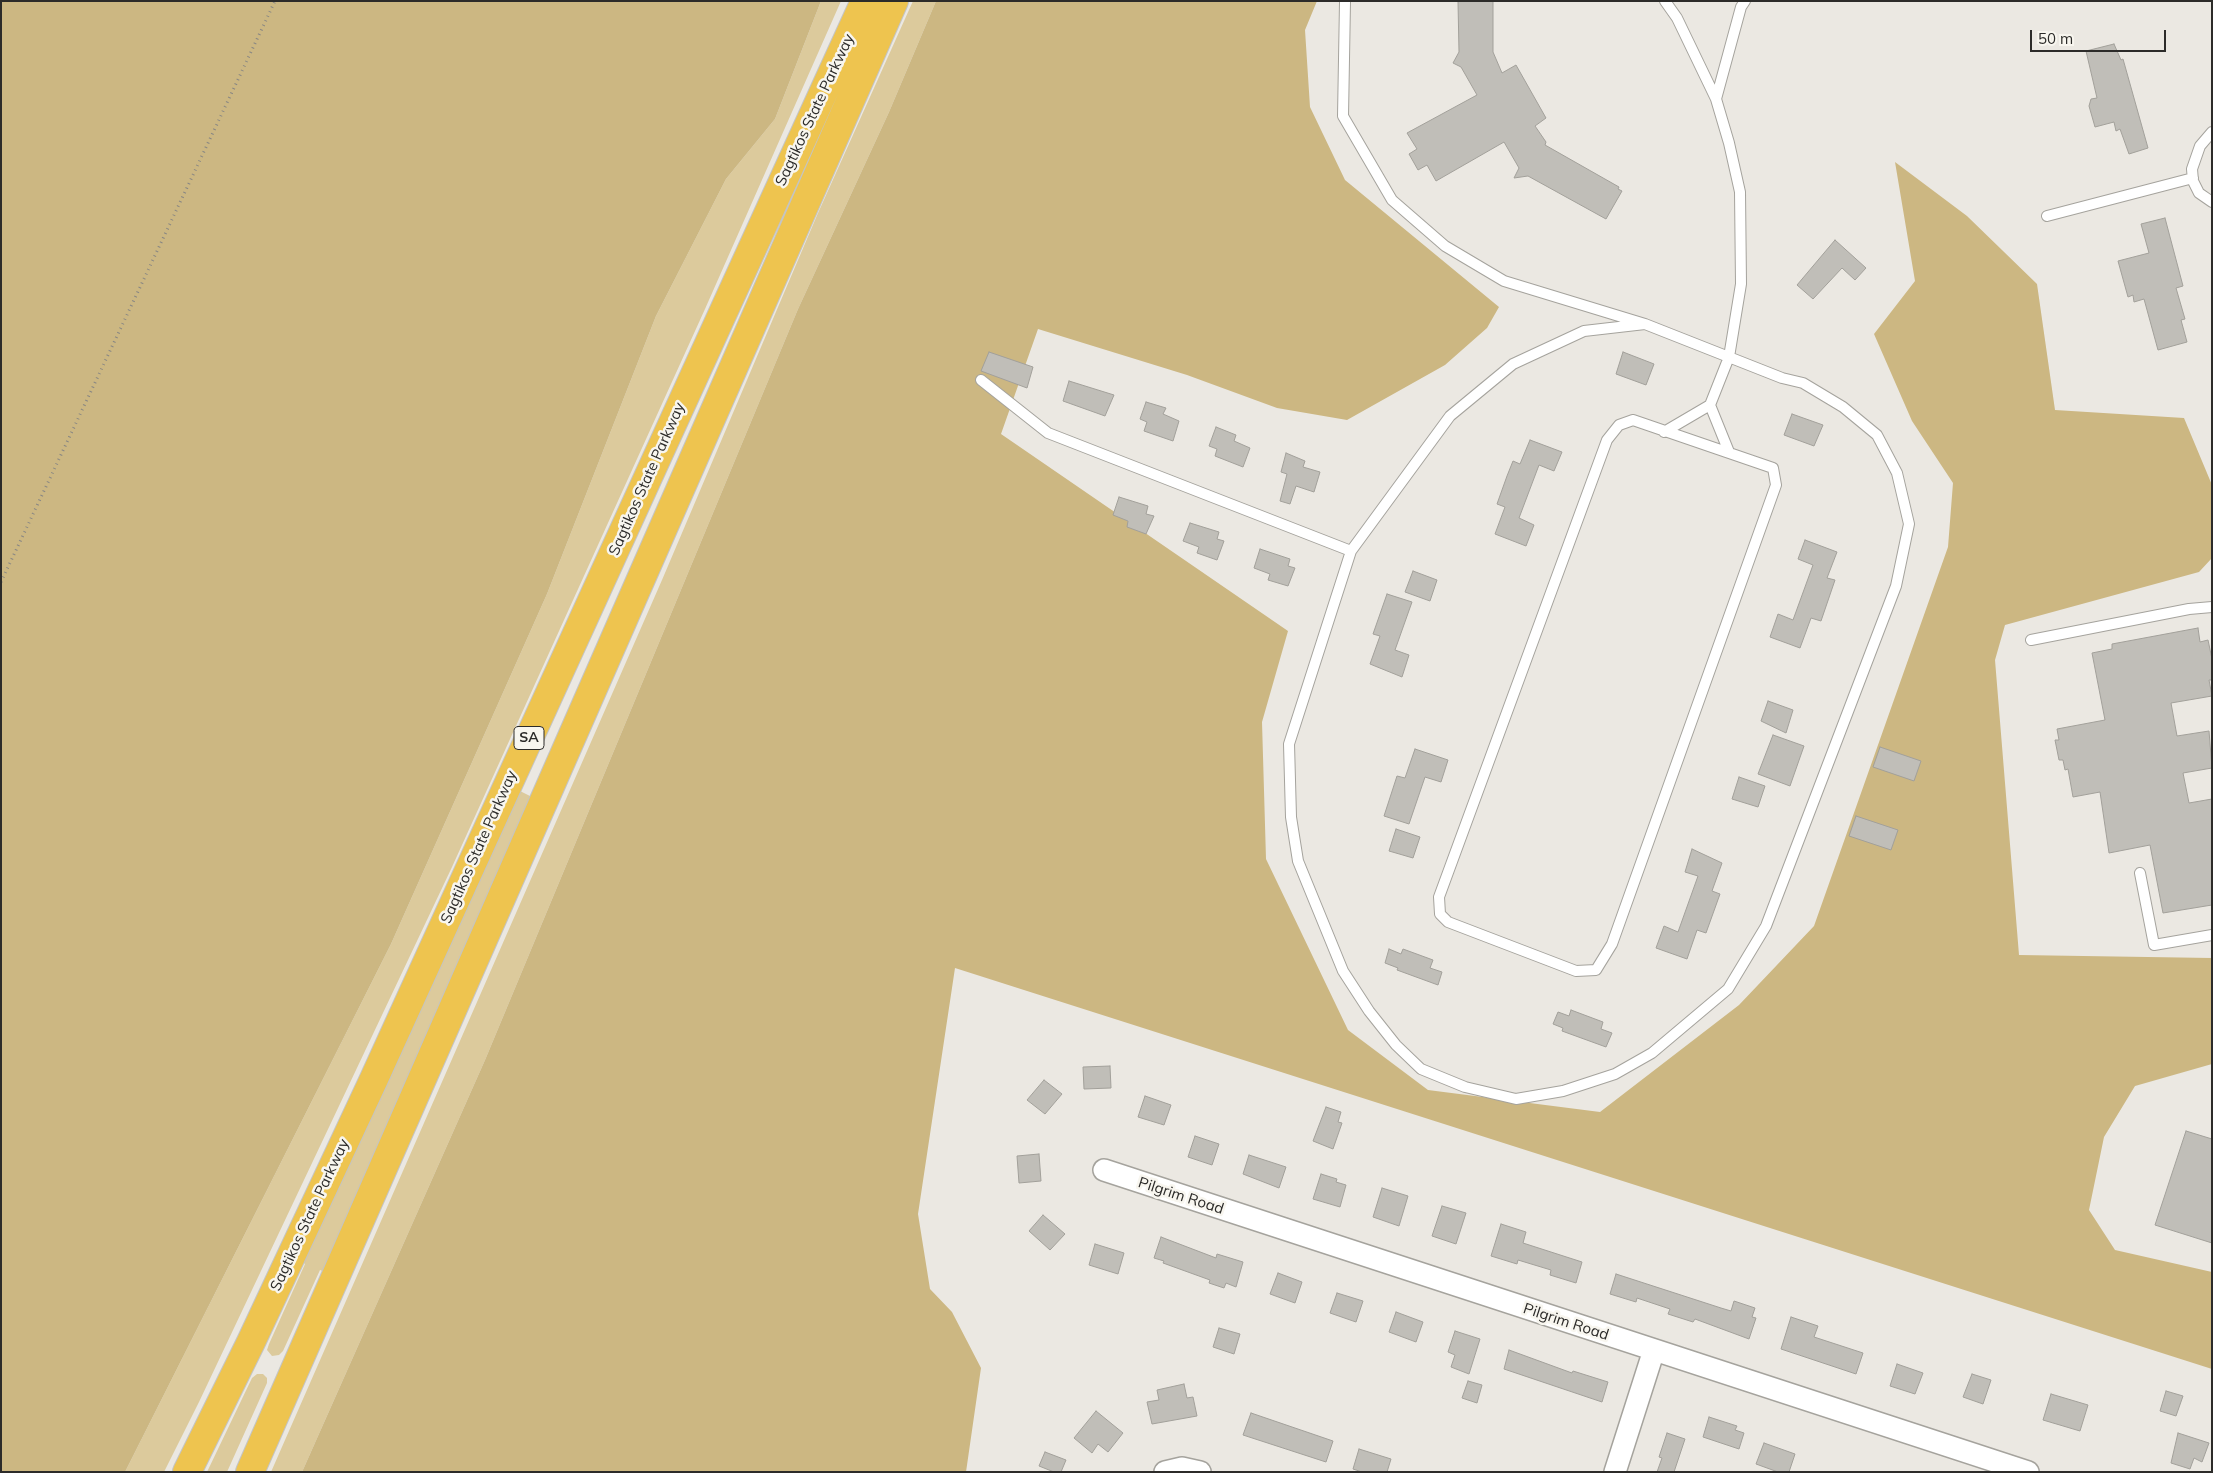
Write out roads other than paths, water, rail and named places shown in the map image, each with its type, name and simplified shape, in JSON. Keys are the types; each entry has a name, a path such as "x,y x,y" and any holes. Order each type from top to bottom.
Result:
{"highway":[{"name":"Sagtikos State Parkway","path":"187,1472 251,1342 373,1082 865,1"},
{"name":"Sagtikos State Parkway","path":"250,1472 894,1"}],"street":[{"name":"Pilgrim Road","path":"1104,1170 2028,1472"},
{"path":"1615,1472 1654,1350"},
{"path":"1165,1472 1182,1468 1200,1472"}],"lane":[{"path":"1664,432 1710,405 1729,357 1741,284 1740,192 1716,99 1677,18 1665,1"},
{"path":"1716,99 1741,7 1745,1"},
{"path":"1346,2 1343,116 1392,200 1445,246 1504,282 1645,324 1782,378 1803,383 1843,407 1877,435 1897,473 1909,524 1896,586 1766,926 1728,989 1652,1053 1615,1074 1563,1091 1516,1099 1465,1087 1421,1069 1396,1044 1369,1011 1343,971 1298,860 1291,817 1289,744 1351,551 1450,416 1513,364 1584,331 1645,324"},
{"path":"2212,132 2200,146 2195,156 2193,178 2199,193 2212,202"},
{"path":"2047,216 2193,178"},
{"path":"981,380 1048,433 1351,551"},
{"path":"1710,405 1729,452"},
{"path":"1633,420 1664,432 1773,468 1776,485 1612,944 1596,970 1576,971 1448,922 1440,914 1438,897 1607,440 1619,425 1633,420"},
{"path":"2031,640 2189,609 2212,607"},
{"path":"2140,873 2154,945 2212,936"}]}
